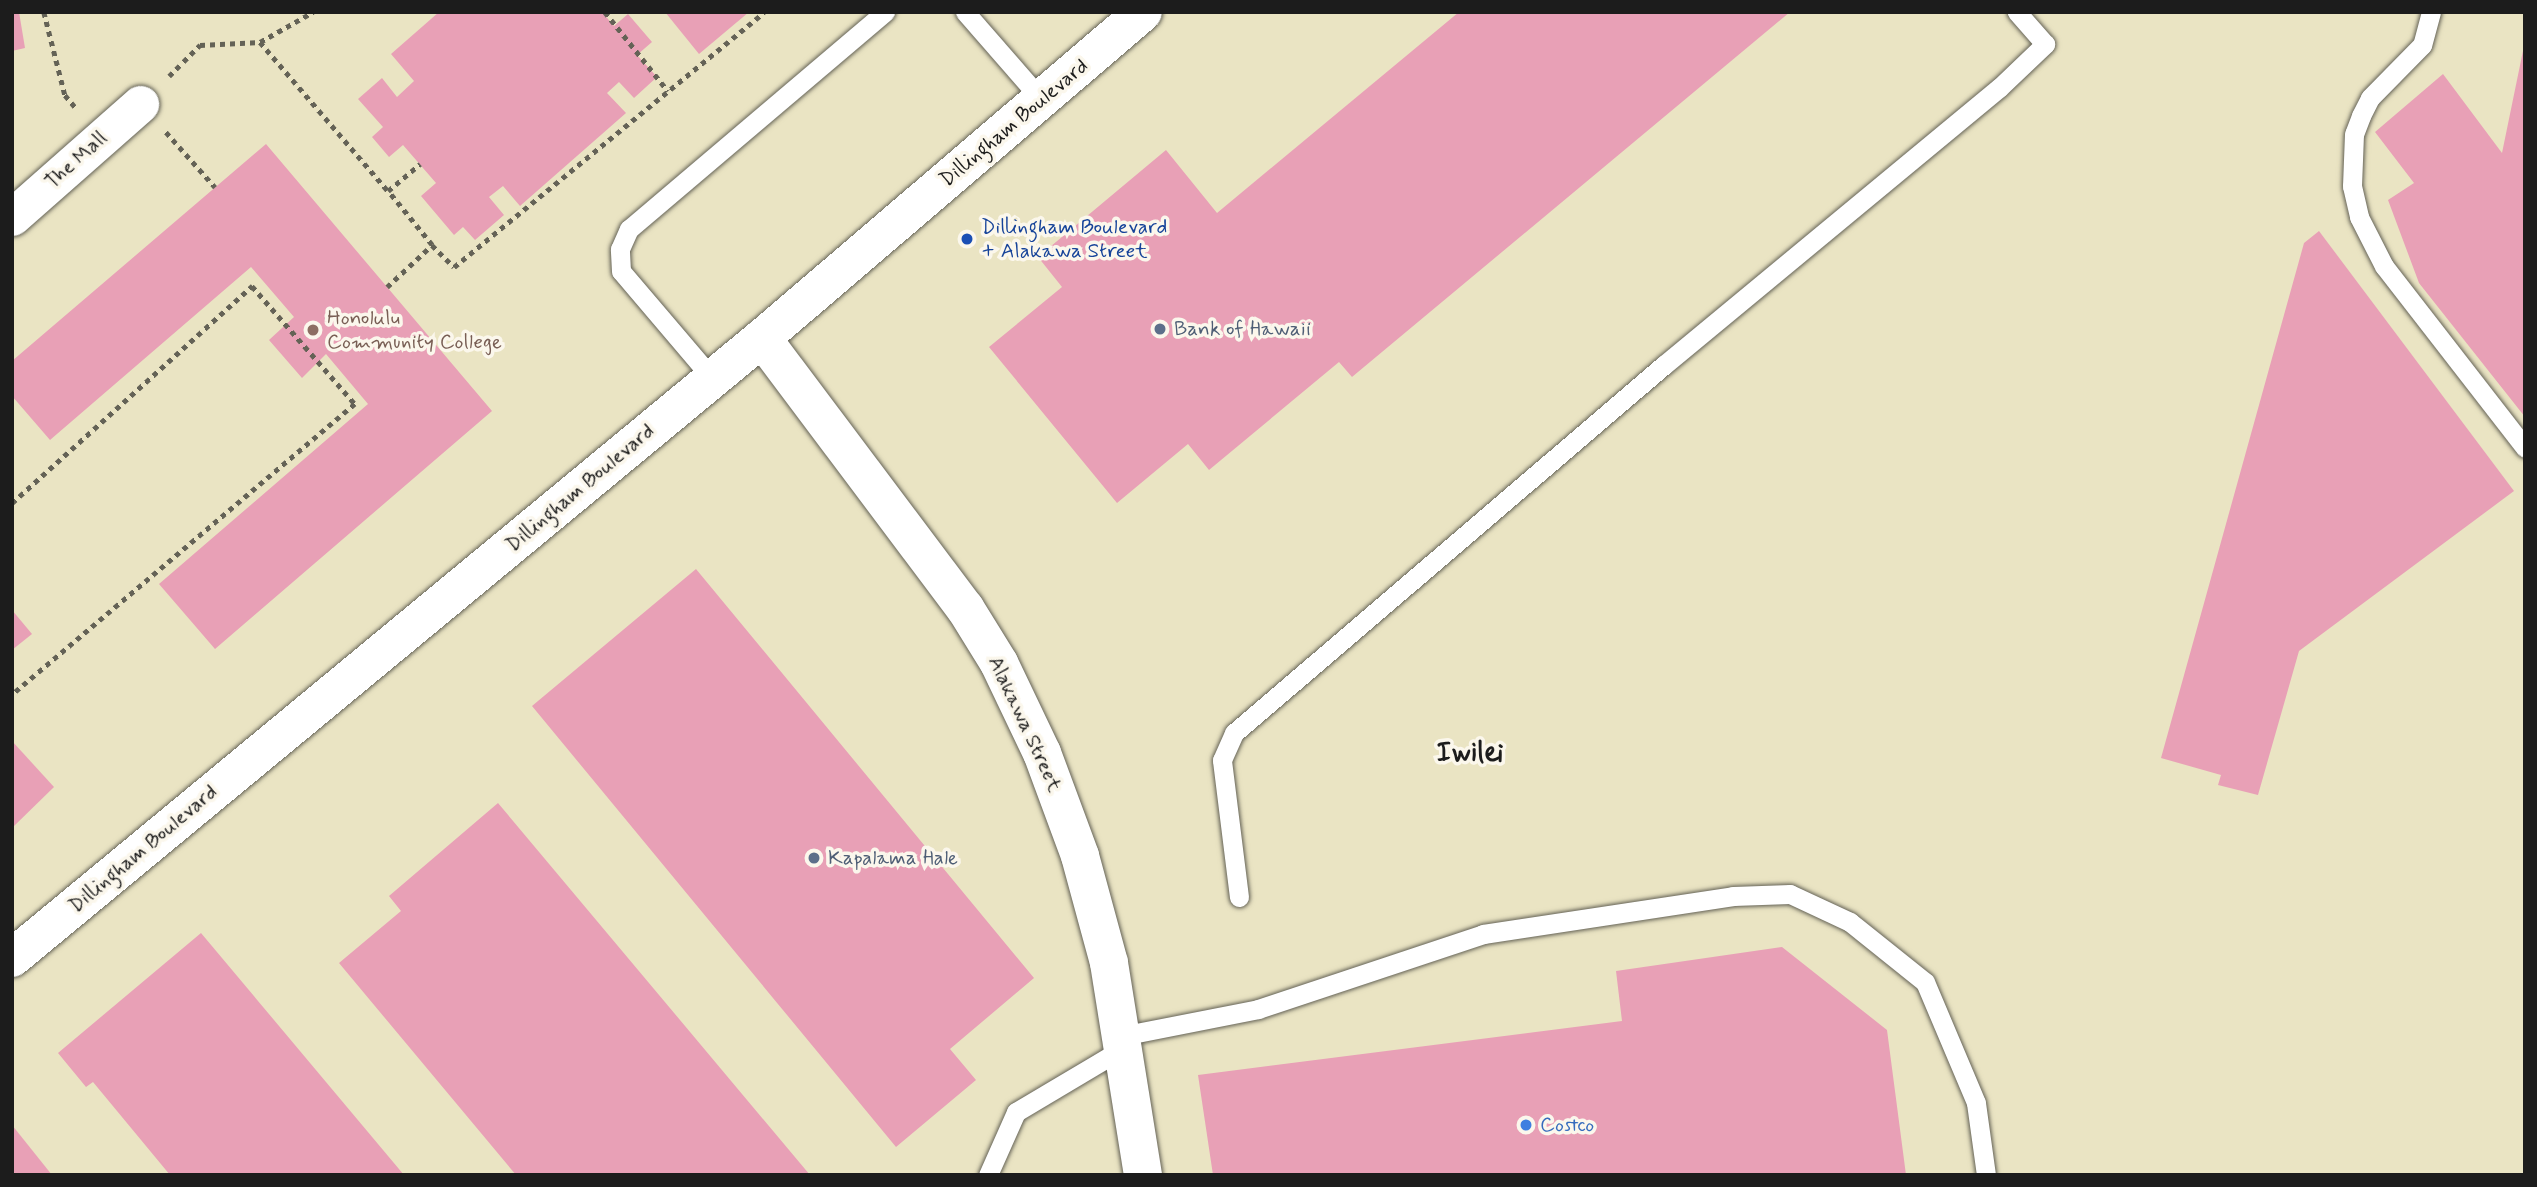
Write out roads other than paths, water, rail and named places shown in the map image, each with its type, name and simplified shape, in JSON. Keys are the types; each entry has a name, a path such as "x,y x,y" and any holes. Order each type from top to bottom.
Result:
{"main road":[{"name":"Dillingham Boulevard","path":"12,958 762,338 1143,12"},
{"name":"Alakawa Street","path":"762,338 965,608 1015,695 1080,856 1109,963 1143,1175"}],"street":[{"name":"The Mall","path":"12,217 140,104"}],"lane":[{"path":"712,378 621,271 620,249 629,229 886,12"},
{"path":"965,12 1041,99"},
{"path":"1239,897 1222,760 1234,733 1664,365 1999,88 2045,44 2017,12"},
{"path":"2431,12 2422,45 2370,98 2361,116 2354,134 2352,186 2359,217 2384,266 2525,448"},
{"path":"988,1175 1016,1112 1122,1042 1258,1009 1483,934 1733,895 1790,894 1850,922 1926,982 1976,1103 1986,1175"}],"place":[{"name":"Dillingham Boulevard + Alakawa Street","path":"967,239"},
{"name":"Bank of Hawaii","path":"1160,329"},
{"name":"Honolulu Community College","path":"313,330"},
{"name":"Kapalama Hale","path":"814,858"},
{"name":"Costco","path":"1526,1125"}],"district":[{"name":"Iwilei","path":"1470,754"}]}
